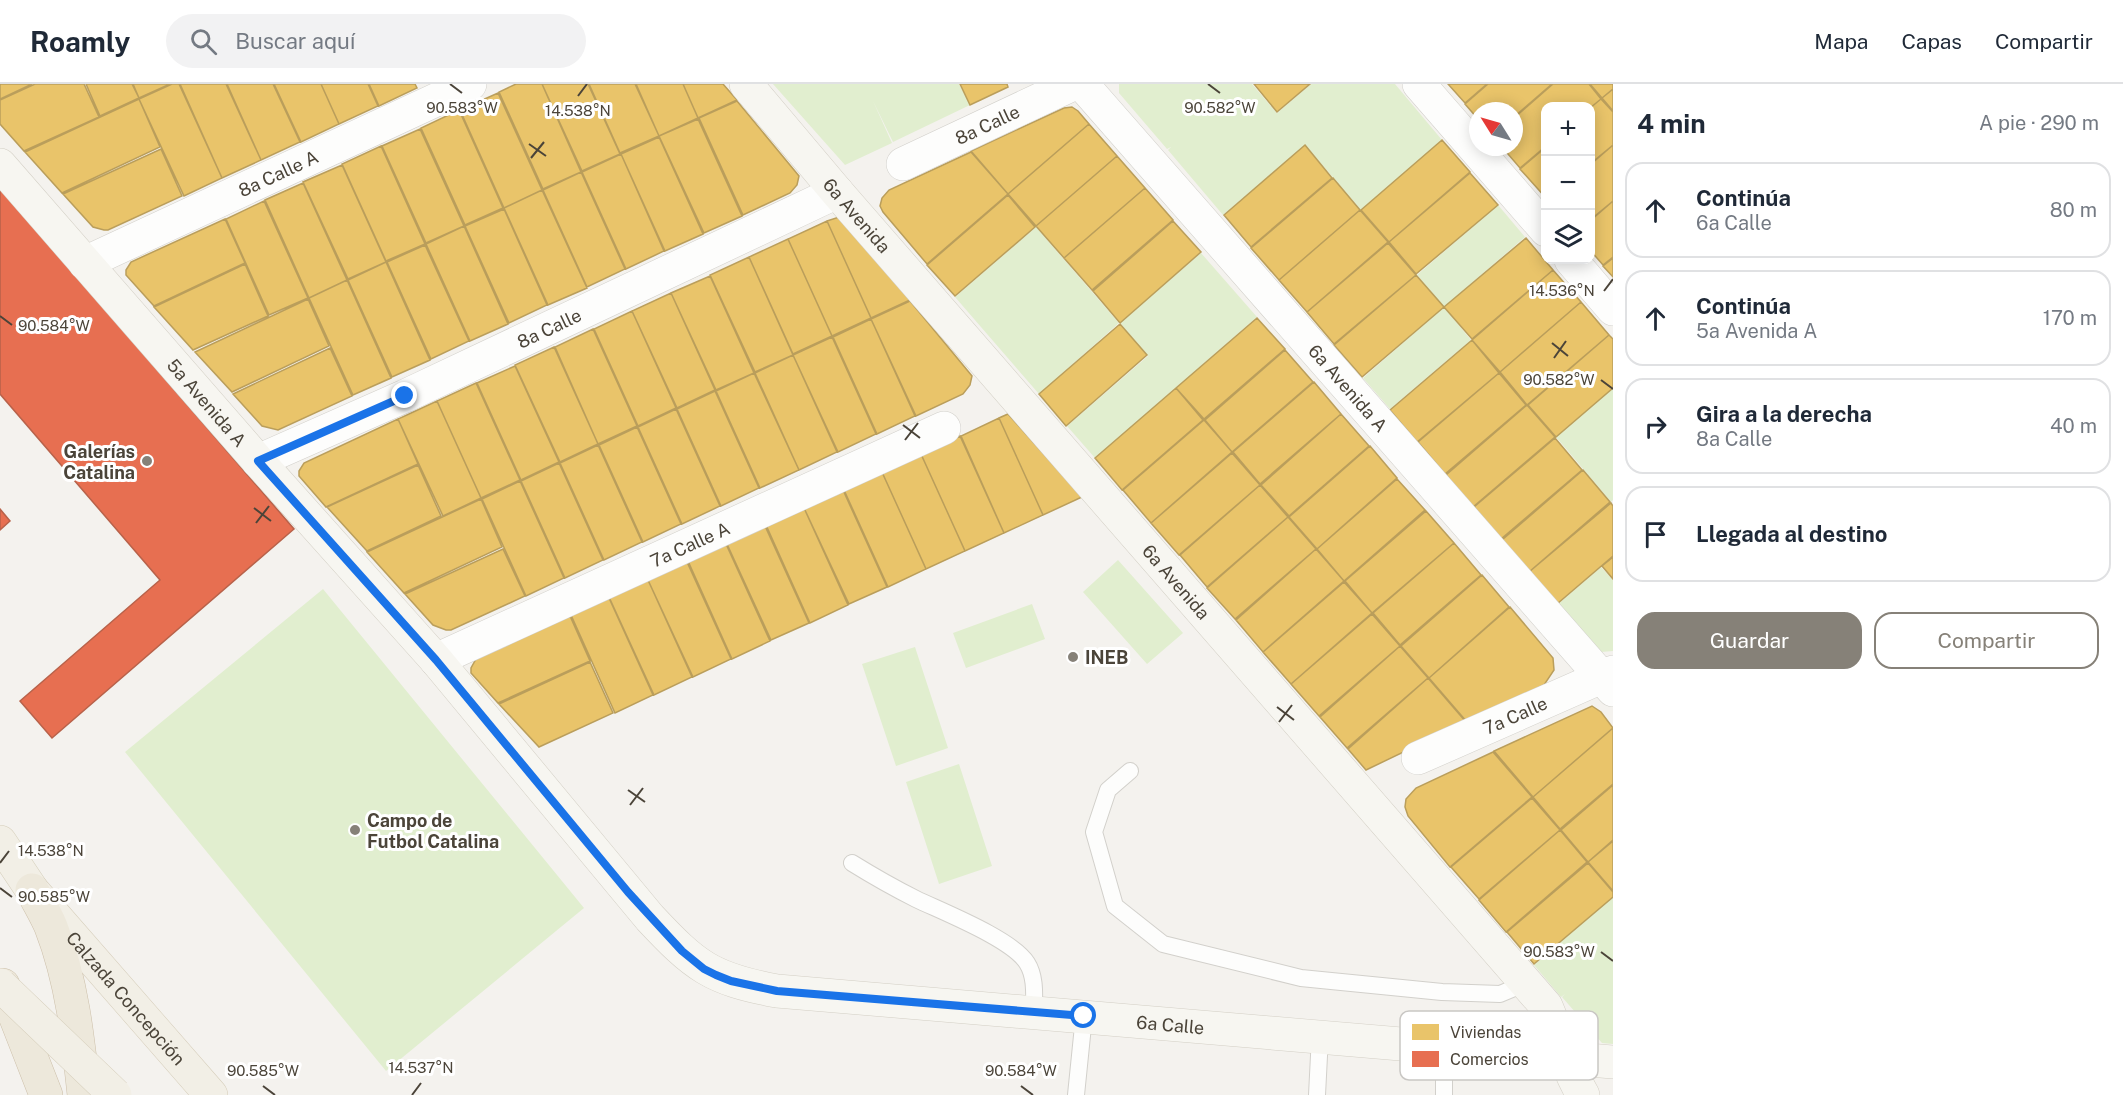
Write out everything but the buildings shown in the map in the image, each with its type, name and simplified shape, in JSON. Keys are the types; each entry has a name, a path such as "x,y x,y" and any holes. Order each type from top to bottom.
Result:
{"highway":[{"path":"32,890 51,926 63,963 77,1027 84,1095"},
{"path":"0,978 46,1095"}],"main road":[{"name":"6a Avenida","path":"746,84 837,192 1526,982 1548,1011"},
{"name":"5a Avenida A","path":"0,165 258,461 436,660 650,918 693,961 704,969 731,981"},
{"name":"Calzada Concepción","path":"0,842 32,890 211,1095"},
{"name":"6a Calle","path":"731,981 777,991 1400,1043"},
{"path":"0,985 115,1095"},
{"name":"6a Calle","path":"1598,1061 1613,1062"},
{"name":"6a Avenida","path":"1575,1080 1583,1095"}],"street":[{"name":"8a Calle A","path":"85,263 470,84"},
{"name":"8a Calle","path":"903,164 1073,84"},
{"name":"6a Avenida A","path":"1082,84 1609,680"},
{"path":"1419,84 1541,225"},
{"name":"8a Calle","path":"258,461 405,396 837,192"},
{"path":"1574,264 1613,309"},
{"name":"7a Calle A","path":"436,660 944,428"},
{"name":"7a Calle","path":"1418,758 1609,680"}],"lane":[{"path":"1130,771 1108,790 1094,832 1115,906 1163,944 1301,978 1442,992 1500,994 1526,982"},
{"path":"852,863 915,898 976,927 1014,950 1026,962 1031,972 1034,1012"},
{"path":"1076,1095 1084,1016"},
{"path":"1317,1095 1320,1036"}],"green space":[{"path":"773,84 959,84 970,105 893,142 873,101 892,143 845,165"},
{"path":"1119,84 1252,84 1277,113 1311,84 1395,84 1442,140 1361,210 1305,145 1223,215 1168,150 1171,147 1167,149 1119,93"},
{"path":"1498,205 1525,237 1444,307 1417,275"},
{"path":"1036,227 1119,323 1039,394 955,297"},
{"path":"1201,253 1257,317 1095,458 1067,426 1148,356 1120,323"},
{"path":"1444,307 1471,340 1390,409 1363,378"},
{"path":"1613,388 1613,500 1611,502 1556,437"},
{"path":"1118,560 1183,633 1147,664 1083,592"},
{"path":"1601,567 1613,580 1613,651 1601,652 1557,605"},
{"name":"Campo de Futbol Catalina","path":"323,589 584,908 386,1071 125,752"},
{"path":"1032,604 1045,639 966,668 953,633"},
{"path":"915,647 948,748 896,766 862,664"},
{"path":"959,764 992,866 939,884 906,782"},
{"path":"1613,897 1613,1044 1602,1043 1598,1038 1598,1011 1574,1011 1562,997 1565,994 1561,997 1534,965"}],"place":[{"name":"Galerías Catalina","path":"147,461"},
{"name":"INEB","path":"1073,657"},
{"name":"Campo de Futbol Catalina","path":"355,830"}],"route":[{"path":"405,396 258,461 436,660 628,892 682,951 704,969 716,975 731,981 777,991 1084,1016"}]}
